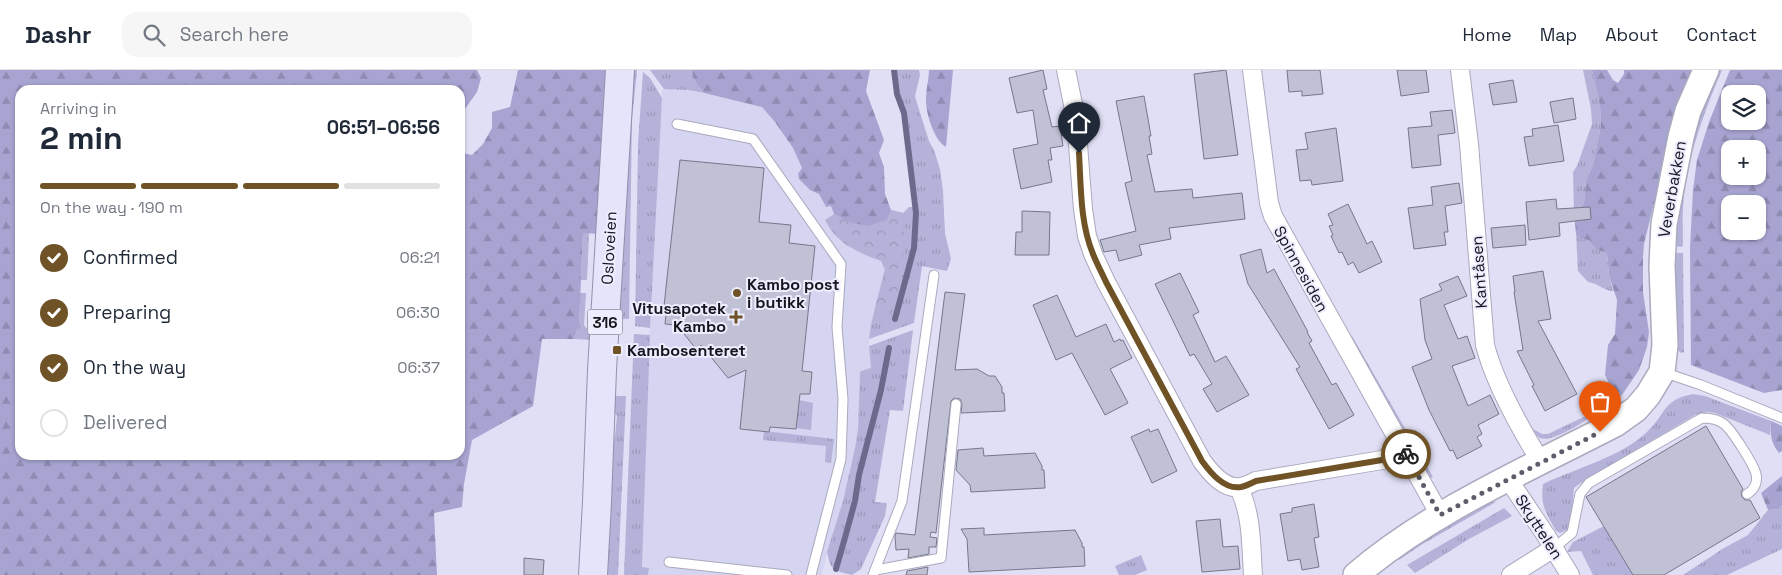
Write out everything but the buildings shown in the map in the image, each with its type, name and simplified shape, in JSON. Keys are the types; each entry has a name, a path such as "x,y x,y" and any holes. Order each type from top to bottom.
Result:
{"main road":[{"name":"Osloveien","path":"592,575 598,502 602,360 620,70"}],"street":[{"path":"1066,70 1076,119 1083,209 1087,236 1093,254 1106,282 1202,461 1214,476 1223,483 1240,488 1256,481 1382,460 1403,450"},
{"name":"Spinnesiden","path":"1252,70 1269,202 1273,216 1440,515"},
{"name":"Kantåsen","path":"1460,70 1470,154 1485,345 1500,386 1541,462"},
{"name":"Veverbakken","path":"1367,569 1440,515 1615,424 1636,410 1648,395 1662,372 1665,345 1662,266 1664,224 1681,136 1688,111 1706,70"},
{"name":"Skyttelen","path":"1508,479 1570,575"},
{"path":"1240,488 1247,505 1249,517 1253,575"},
{"path":"1511,575 1554,548"}],"lane":[{"path":"677,124 753,139 840,264 836,327 843,399 841,459 811,575"},
{"path":"875,572 902,501 934,275"},
{"path":"1662,372 1701,385 1782,418"},
{"path":"875,572 941,558 956,404"},
{"path":"1554,548 1572,533 1580,494 1589,483 1702,418 1711,418 1724,424 1732,433 1754,468 1756,476 1755,485 1752,491 1747,494"},
{"path":"669,562 787,575"}],"shaded area":[{"path":"667,87 762,106 793,148 802,168 799,179 810,190 819,194 826,207 831,206 834,214 830,216 852,249 881,261 885,270 871,324 869,343 871,368 860,373 858,429 855,448 843,501 821,575 648,575 649,568 642,567 656,196 662,91"}],"green space":[{"path":"0,70 477,70 481,78 477,92 465,109 465,85 15,85 15,460 465,460 465,153 472,155 483,144 492,128 492,112 510,107 518,70 610,70 598,234 583,233 579,325 574,339 542,339 533,406 472,440 462,507 434,513 437,575 0,575"},
{"path":"632,70 637,70 632,120 629,319 617,319"},
{"path":"650,70 691,70 695,82 704,93 664,89"},
{"path":"691,70 870,70 866,91 884,140 879,153 884,167 885,194 891,210 887,220 868,226 851,223 834,214 831,206 826,207 819,194 810,190 799,179 798,174 802,168 793,148 762,107 704,93 695,82"},
{"path":"896,70 919,70 920,75 915,96 940,169 945,233 951,259 947,271 922,266 914,323 869,339 871,324 885,318 874,312 886,265 834,214 842,218 887,220 891,210 903,213 909,207 918,205 906,112 900,97"},
{"path":"929,70 953,70 946,147 934,132 927,110 926,94"},
{"path":"1583,70 1592,70 1600,105 1601,125 1593,165 1586,180 1584,203 1574,212 1573,172 1577,166 1592,124"},
{"path":"1592,70 1607,70 1613,80 1618,83 1624,74 1624,70 1696,70 1659,200 1655,199 1644,244 1643,292 1649,332 1647,347 1639,370 1622,395 1616,390 1613,391 1605,375 1608,345 1615,334 1617,300 1609,276 1607,253 1597,250 1589,240 1580,239 1576,234 1574,213 1584,203 1586,180 1593,165 1601,125 1600,105"},
{"path":"1714,70 1722,70 1699,131 1686,179 1683,208 1683,245 1682,247 1674,246 1677,203 1686,151"},
{"path":"1730,70 1782,70 1782,390 1764,393 1691,365 1690,248 1693,190 1697,160 1721,92 1721,130 1766,130 1766,85 1724,85"},
{"path":"643,72 650,78 662,98 650,328 635,326 638,143"},
{"path":"891,210 903,213 905,249 899,268 900,282 891,318 871,324 885,270 881,261 856,251 841,241 825,220 834,214 851,223 868,226 887,220"},
{"path":"583,232 589,233 587,280 581,280"},
{"path":"1576,234 1580,239 1590,240 1597,250 1607,253 1609,276 1613,291 1588,282 1578,271"},
{"path":"1676,253 1683,253 1684,352 1681,353 1675,347"},
{"path":"580,293 586,293 584,325 586,328 594,328 594,340 574,339 579,325"},
{"path":"913,330 903,411 890,410 875,502 887,503 885,516 861,569 852,575 840,572 830,564 827,552 843,501 855,448 858,429 860,373 871,368 869,346"},
{"path":"634,334 650,335 642,567 649,568 648,575 624,575"},
{"path":"1352,336 1433,477 1431,478 1428,475 1349,338"},
{"path":"1616,390 1622,395 1582,423 1558,436 1548,439 1540,438 1533,429 1542,434 1548,434 1592,413 1615,396 1613,391"},
{"path":"1693,394 1705,396 1771,421 1770,435 1715,413 1708,412 1695,415 1574,488 1569,529 1560,533 1556,531 1543,504 1543,484 1611,455 1636,441 1647,432 1670,404"},
{"path":"612,396 626,396 618,575 605,575 609,458 615,436 617,416 611,409"},
{"path":"799,400 813,403 811,430 796,428"},
{"path":"1771,421 1782,426 1782,451 1779,453 1774,446 1772,438"},
{"path":"764,431 834,439 831,463 825,462 826,446 763,440"},
{"path":"1782,476 1782,505 1779,509 1768,510 1761,493"},
{"path":"1488,502 1496,502 1421,545 1399,560 1397,555 1399,553"},
{"path":"1782,505 1782,549 1727,575 1683,575 1724,548 1748,535 1768,510 1779,509"},
{"path":"1504,508 1512,516 1469,539 1415,573 1407,565"},
{"path":"1604,526 1633,575 1593,575 1581,551 1567,552 1573,542"},
{"path":"1141,555 1147,570 1135,575 1119,575 1115,566"}],"waterway":[{"path":"894,70 897,94 904,113 916,213 914,248 895,319"},
{"path":"836,569 855,501 859,475 881,390 889,348"}],"way so far":[{"path":"1406,454 1440,515 1600,432"}],"place":[{"name":"Kambo post i butikk","path":"737,293"},
{"name":"Vitusapotek Kambo","path":"736,317"},
{"name":"Kambosenteret","path":"617,350"}],"route":[{"path":"1079,153 1083,209 1087,236 1093,254 1106,282 1202,461 1214,476 1223,483 1240,488 1256,481 1382,460 1403,450 1406,454"}]}
